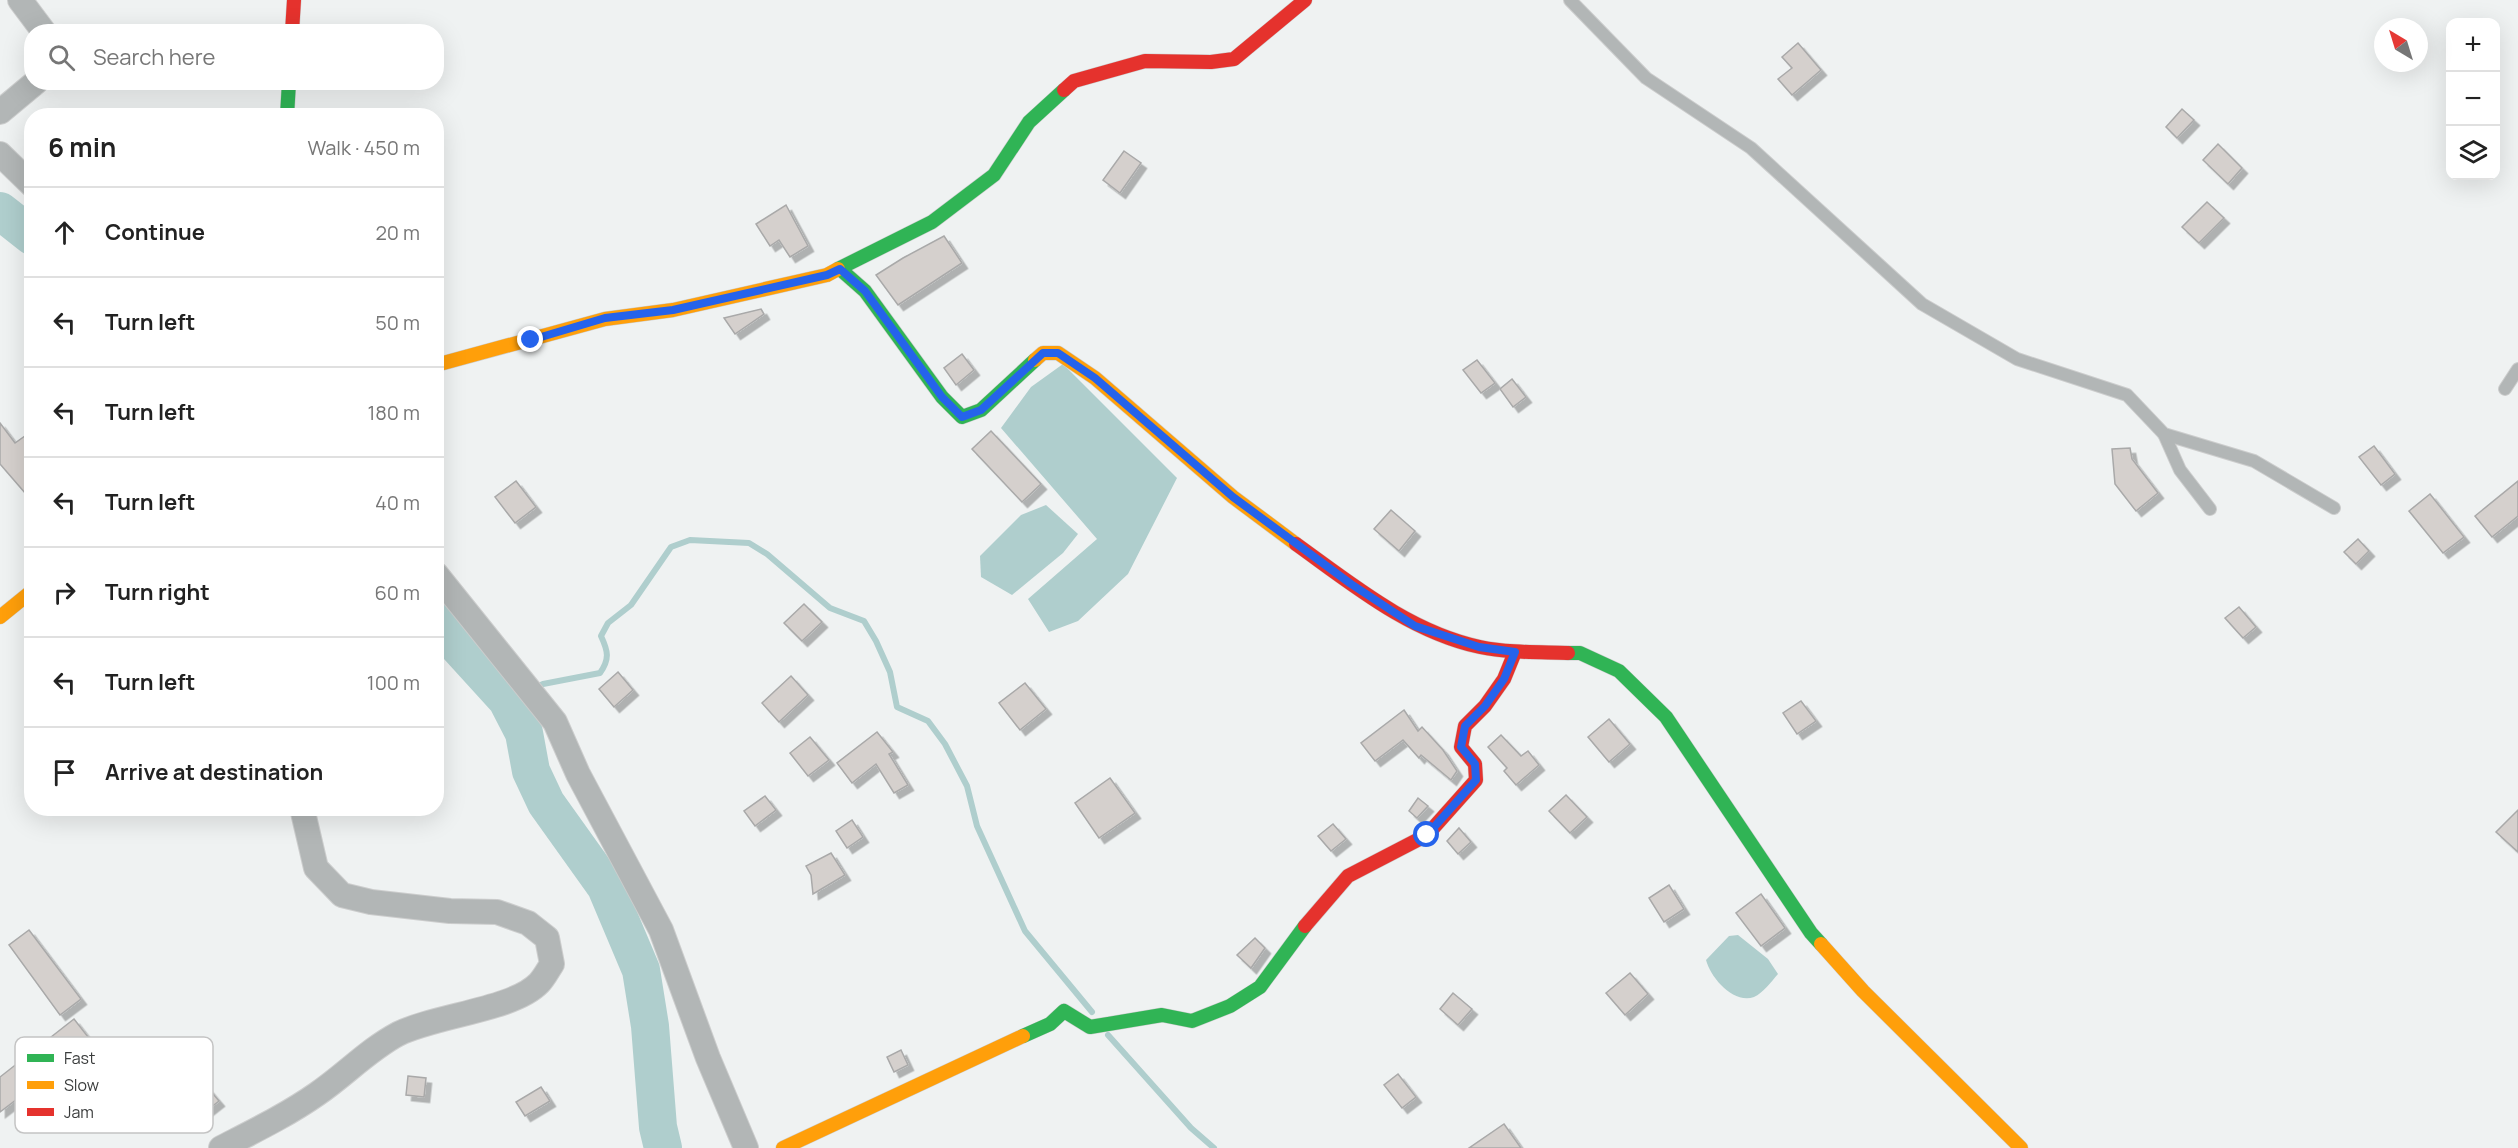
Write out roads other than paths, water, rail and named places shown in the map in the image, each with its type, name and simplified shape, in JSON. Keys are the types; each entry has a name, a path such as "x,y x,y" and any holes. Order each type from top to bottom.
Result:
{"street":[{"path":"20,0 38,24"},
{"path":"292,24 294,0"},
{"path":"444,363 605,318 673,310 827,275 932,222 994,175 1029,122 1074,81 1145,61 1211,62 1234,59 1305,0"},
{"path":"0,112 26,90"},
{"path":"287,108 289,90"},
{"path":"0,154 24,177"},
{"path":"840,269 865,291 942,397 962,417 981,410 1043,353 1058,353 1095,378 1233,497 1351,584 1415,626 1479,647 1515,652 1580,653 1619,671 1666,717 1811,933 1863,991 1990,1115 2020,1148"},
{"path":"444,584 555,722 579,774 662,930 708,1058 746,1148"},
{"path":"0,617 24,598"},
{"path":"783,1148 1050,1024 1064,1011 1090,1027 1162,1015 1192,1021 1230,1006 1260,987 1310,919 1348,876 1427,835 1470,788 1476,780 1475,764 1461,747 1465,726 1485,706 1504,679 1515,652"},
{"path":"221,1148 278,1120 319,1093 355,1063 398,1034 432,1020 515,999 539,983 552,964 547,938 528,923 497,912 450,911 370,902 342,895 316,867 304,816"}],"lane":[{"path":"1570,0 1646,78 1751,148 1922,304 2017,359 2127,395 2164,434 2180,470 2210,509"},
{"path":"2505,389 2518,369"},
{"path":"2164,434 2254,461 2334,508"}],"water":[{"path":"1063,364 1177,478 1128,574 1078,621 1049,632 1028,599 1097,539 1001,428 1031,387"},
{"path":"1046,505 1078,534 1063,553 1012,595 981,577 980,556 1021,515"},
{"path":"1738,935 1768,959 1778,974 1764,990 1754,997 1738,997 1724,988 1706,960 1729,936"}],"waterway":[{"path":"0,211 24,230"},
{"path":"534,688 543,684 600,673 607,655 601,636 608,623 631,605 671,547 690,540 749,543 767,554 830,608 864,621 890,672 897,707 928,721 945,744 967,786 977,826 1025,931 1092,1012"},
{"path":"444,631 507,700 524,733 531,771 546,803 606,887 641,970 650,1026 658,1127 663,1148"},
{"path":"507,700 525,692"},
{"path":"1108,1035 1191,1128 1214,1148"}]}
